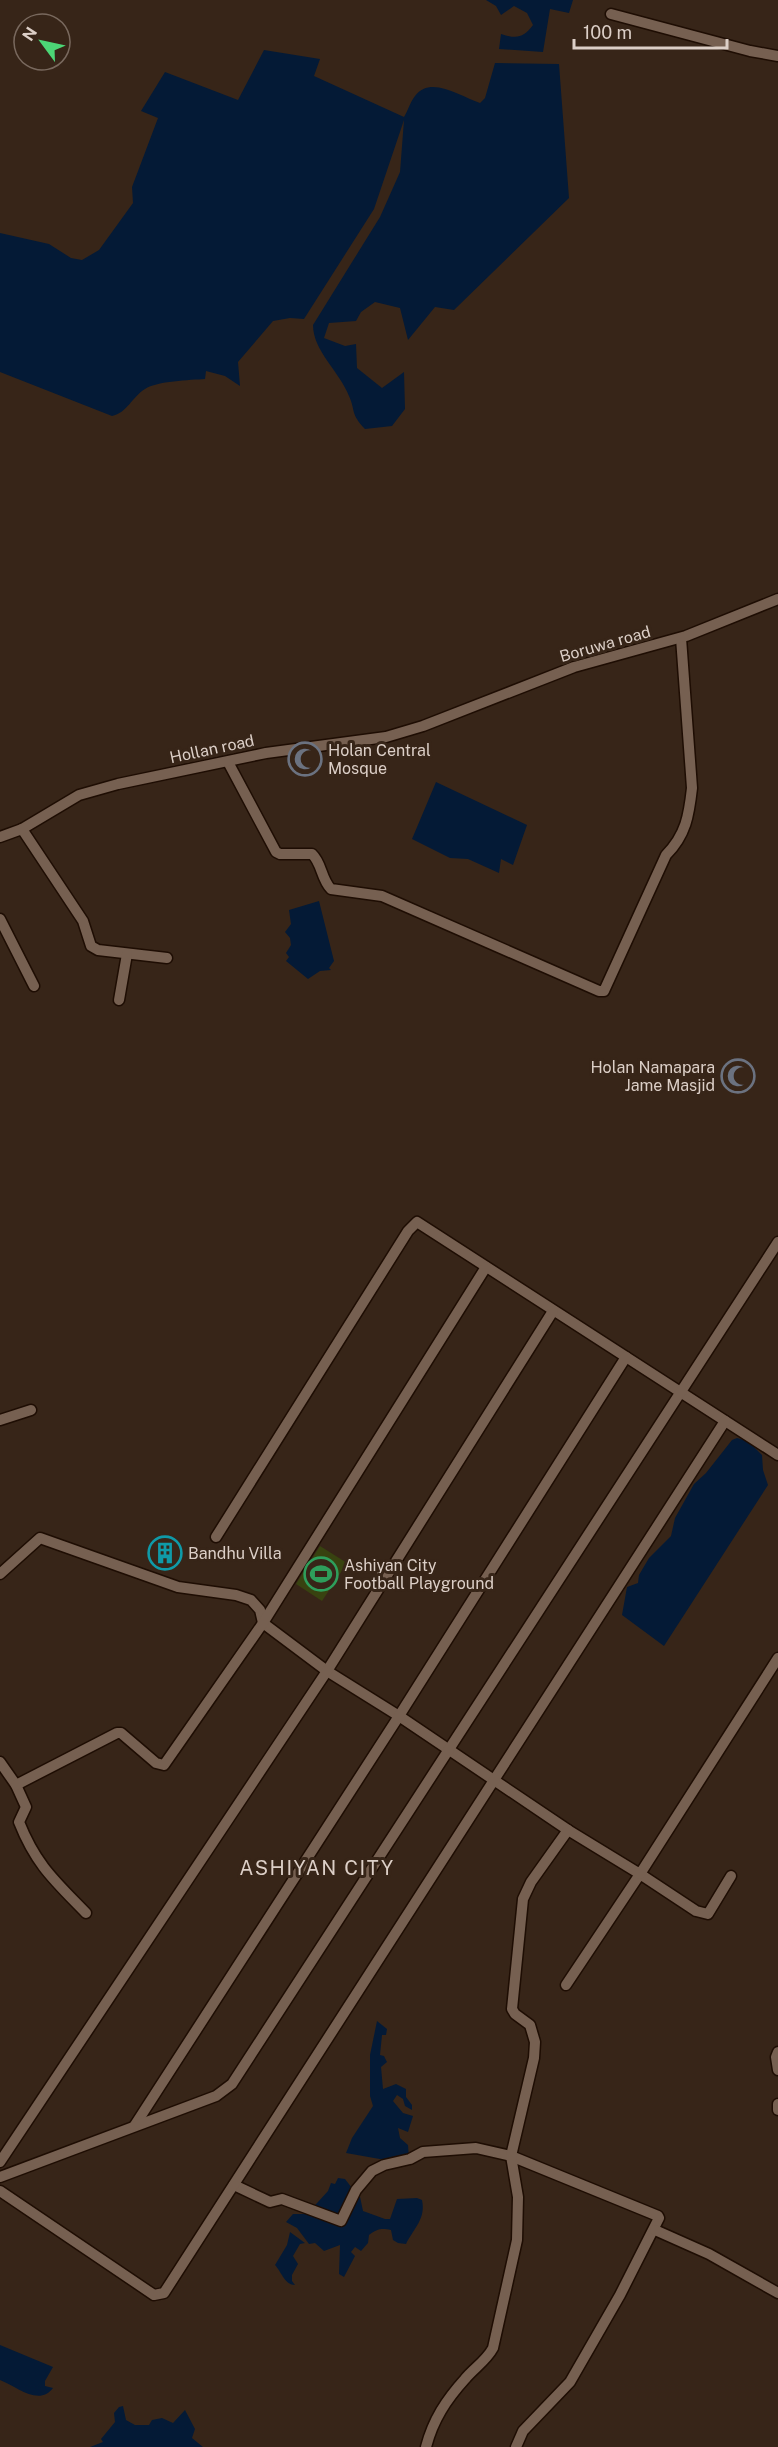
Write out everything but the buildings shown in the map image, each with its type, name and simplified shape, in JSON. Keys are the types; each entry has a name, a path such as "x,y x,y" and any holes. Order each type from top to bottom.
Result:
{"street":[{"path":"611,14 750,51 778,56"},
{"name":"Boruwa road","path":"441,719 574,667 681,638 778,599"},
{"path":"228,762 276,852 312,854 317,858 326,884 331,889 382,896 603,991 666,855 677,844 690,813 692,788 681,638"},
{"name":"Hollan road","path":"0,837 22,829 79,795 136,780 266,753 386,737 441,719"},
{"path":"22,829 83,921 91,946 98,950 167,958"},
{"path":"0,920 34,986"},
{"path":"119,1000 127,954"},
{"path":"216,1537 417,1222 778,1455"},
{"path":"0,2177 216,2096 232,2084 778,1242"},
{"path":"16,1785 117,1733 121,1733 156,1763 164,1765 263,1623 486,1267"},
{"path":"0,2162 327,1671 553,1311"},
{"path":"135,2125 399,1716 626,1357"},
{"path":"0,1420 31,1410"},
{"path":"0,2191 153,2295 158,2296 164,2293 725,1421"},
{"path":"0,1574 40,1538 178,1587 236,1595 250,1600 260,1610 263,1623 327,1671 399,1716 568,1830 696,1911 708,1914 731,1876"},
{"path":"566,1985 778,1658"},
{"path":"0,1762 16,1785 26,1807 19,1822 28,1844 42,1868 86,1913"},
{"path":"426,2447 435,2418 444,2404 466,2377 488,2357 493,2348 517,2240 518,2197 511,2156 534,2058 535,2042 528,2022 512,2009 523,1899 531,1882 568,1830"},
{"path":"778,2052 776,2057 778,2070"},
{"path":"778,2104 778,2110"},
{"path":"234,2185 270,2202 282,2199 341,2221 356,2190 372,2171 384,2165 410,2159 423,2152 476,2148 511,2156 657,2216 659,2218 655,2230 570,2382 523,2431 516,2447"},
{"path":"655,2230 709,2254 778,2293"}],"green space":[{"name":"Ashiyan City Football Playground","path":"320,1546 347,1563 322,1601 296,1584"}],"water":[{"path":"486,0 573,0 569,13 550,9 543,52 499,49 501,34 511,37 519,36 526,33 533,25 527,13 514,6 501,15 496,6"},
{"path":"264,50 320,59 314,76 404,117 415,96 429,87 446,89 480,103 485,98 495,63 559,64 569,198 454,310 435,307 408,340 400,308 375,302 361,312 356,321 329,323 324,338 345,346 356,344 357,368 382,388 404,372 405,409 392,426 365,429 360,424 345,387 317,344 313,325 380,217 400,172 404,120 374,209 304,319 290,318 273,321 238,362 240,386 225,376 206,371 205,379 174,381 150,386 140,392 122,412 112,416 0,372 0,233 49,244 71,258 82,260 99,250 133,203 132,187 158,118 141,111 165,72 238,100"},
{"path":"436,782 527,825 513,865 501,859 499,873 468,859 450,858 412,839"},
{"path":"319,901 334,961 329,968 331,970 320,971 308,979 286,961 289,957 286,953 291,945 290,938 285,932 291,924 289,910"},
{"path":"737,1438 748,1441 762,1455 763,1470 768,1485 664,1646 622,1615 627,1587 638,1583 639,1575 649,1558 671,1536 675,1518 694,1484 706,1473 732,1440"},
{"path":"377,2021 387,2029 386,2035 382,2035 380,2055 384,2056 387,2062 381,2067 383,2089 396,2084 406,2089 406,2097 412,2105 412,2110 405,2106 403,2099 397,2095 393,2101 403,2113 413,2116 408,2132 398,2128 400,2138 408,2145 409,2158 391,2161 346,2153 352,2138 373,2106 370,2096 370,2055"},
{"path":"338,2178 345,2179 352,2188 359,2192 363,2211 385,2219 390,2219 397,2199 417,2198 422,2200 423,2207 421,2218 406,2244 393,2240 391,2230 374,2231 369,2235 368,2243 361,2251 355,2247 351,2252 355,2256 344,2277 339,2274 340,2245 324,2251 315,2243 309,2244 297,2228 286,2222 293,2214 307,2214 328,2191 331,2183 335,2184"},
{"path":"290,2232 305,2243 300,2244 293,2256 298,2264 292,2275 295,2285 286,2281 275,2265 287,2245"},
{"path":"0,2345 53,2367 45,2381 45,2386 53,2388 41,2396 34,2395 0,2380"},
{"path":"123,2406 126,2420 135,2425 149,2425 152,2420 162,2418 173,2423 185,2410 195,2429 192,2438 203,2447 90,2447 103,2442 101,2439 115,2422 114,2413"}],"place":[{"name":"Holan Central Mosque","path":"305,759"},
{"name":"Holan Namapara Jame Masjid","path":"738,1076"},
{"name":"Bandhu Villa","path":"165,1553"},
{"name":"Ashiyan City Football Playground","path":"321,1574"}],"district":[{"name":"ASHIYAN CITY","path":"317,1868"}]}
